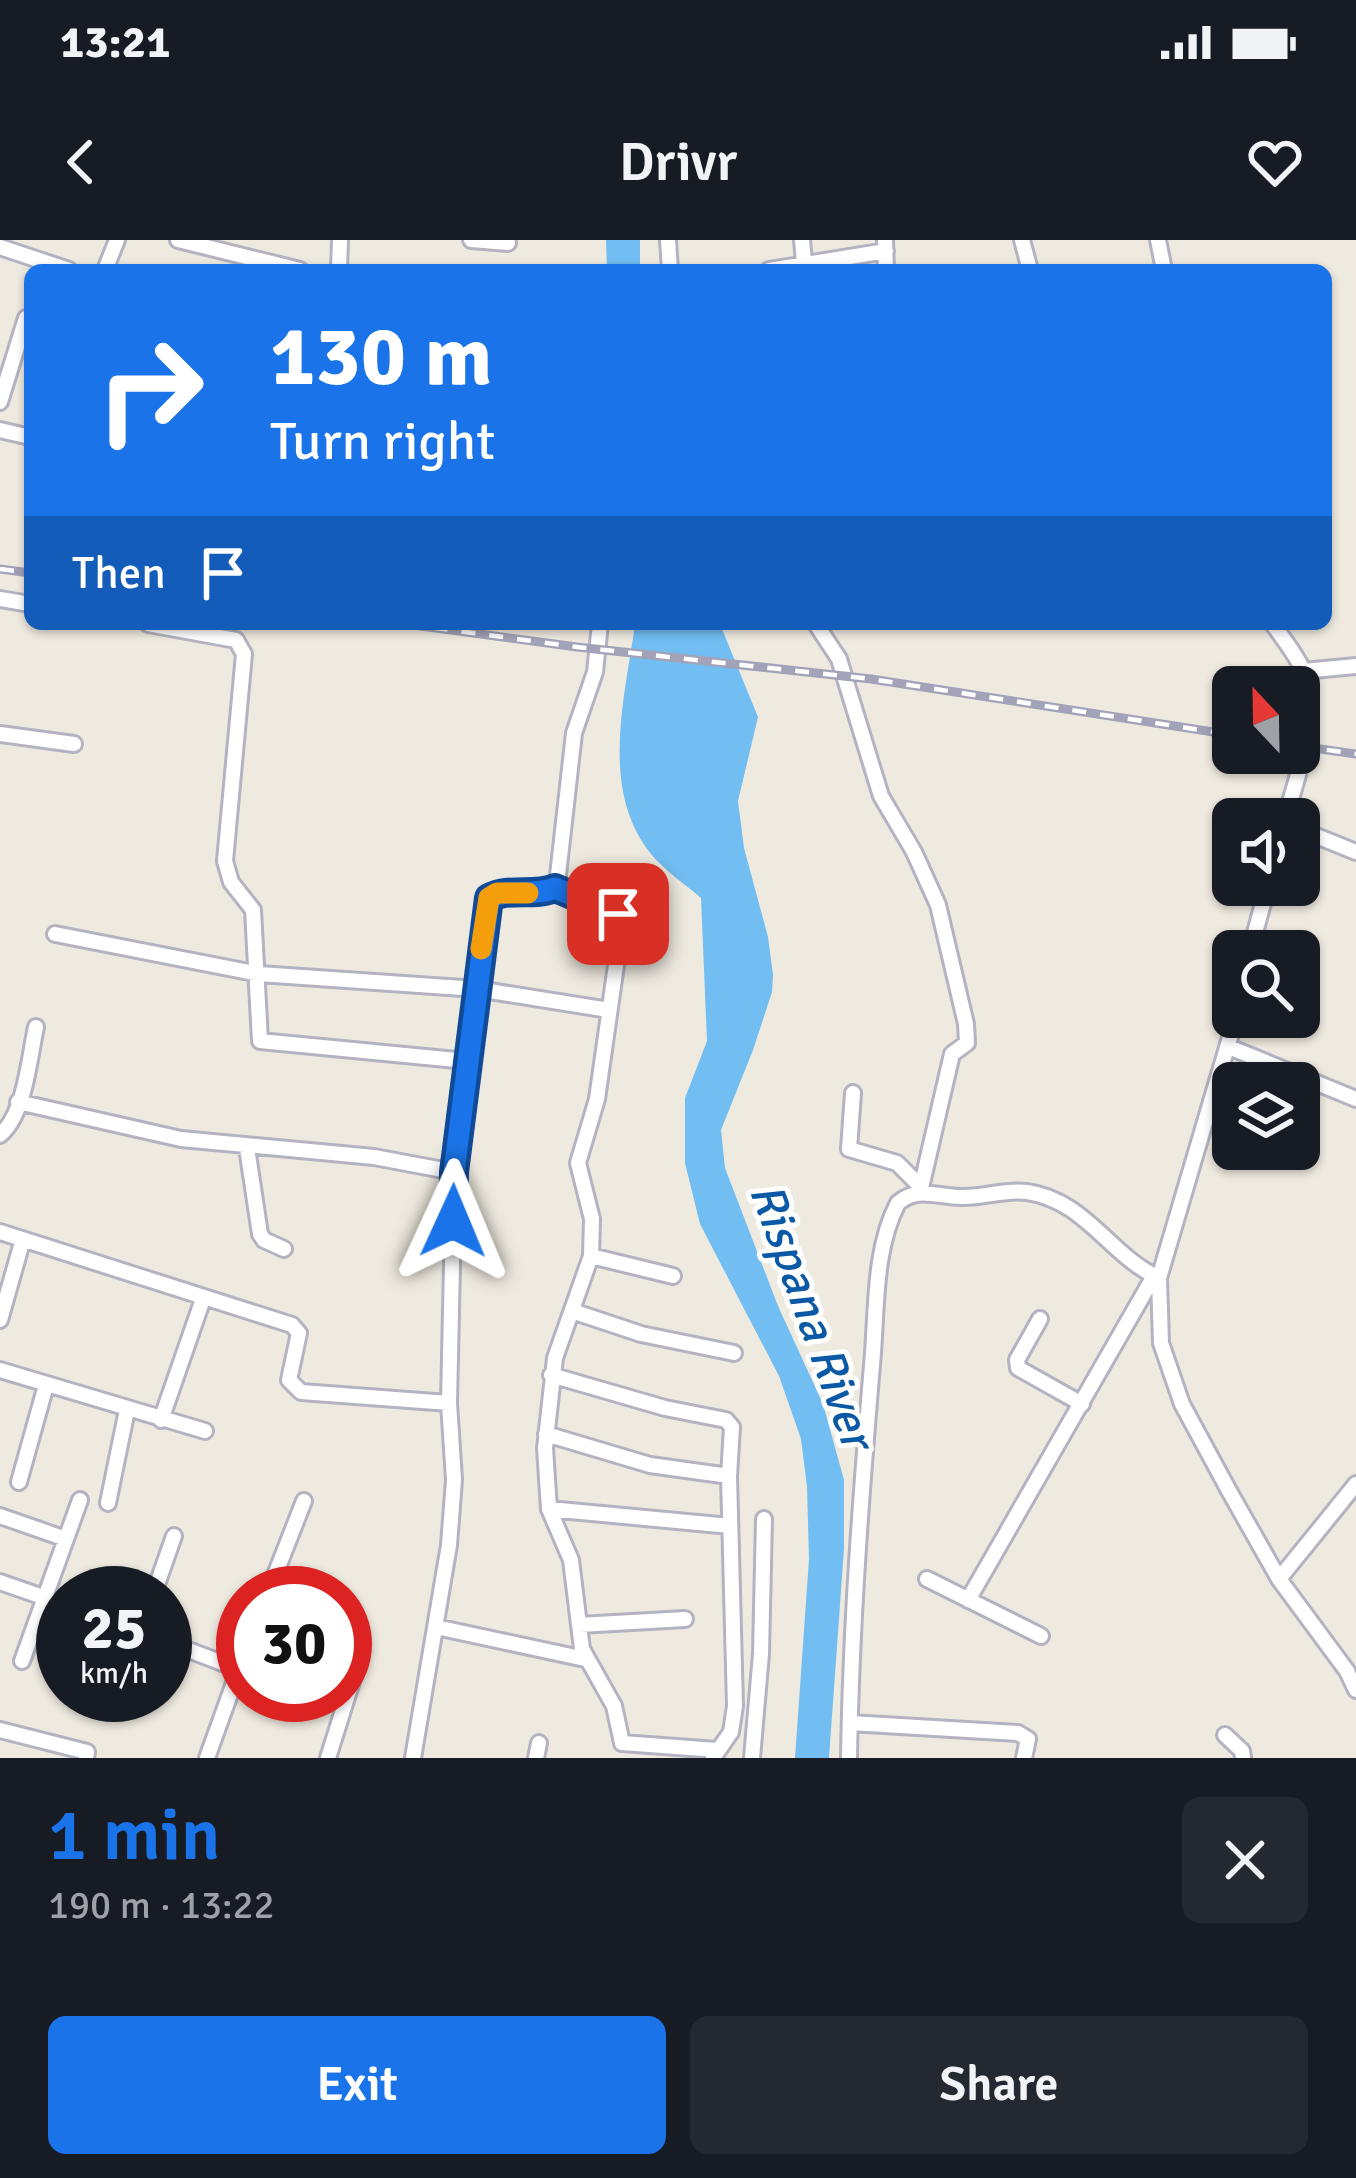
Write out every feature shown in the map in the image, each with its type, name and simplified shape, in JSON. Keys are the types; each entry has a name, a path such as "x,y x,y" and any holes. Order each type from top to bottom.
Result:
{"street":[{"path":"178,240 276,264"},
{"path":"472,240 508,243"},
{"path":"802,240 804,262"},
{"path":"795,264 885,245"},
{"path":"0,247 51,264"},
{"path":"0,402 24,324"},
{"path":"184,630 231,638 241,644 244,654 225,860 231,882 253,910 259,974 257,1028 262,1042 467,1061"},
{"path":"555,888 574,734 595,672 599,630"},
{"path":"820,630 839,659 880,796 938,904 966,1024 968,1043 952,1054 920,1190"},
{"path":"1277,630 1300,666"},
{"path":"1320,669 1356,666"},
{"path":"0,734 74,744"},
{"path":"1320,838 1356,852"},
{"path":"413,1758 453,1495 449,1403 454,1172 489,898 497,893 555,888 612,910 620,918 619,961 597,1099 578,1163 592,1219 591,1256 551,1376 546,1434 549,1509 571,1560 585,1659 614,1706 624,1745 715,1754 731,1732 735,1706 729,1477 733,1427 728,1421 551,1376"},
{"path":"55,934 259,974 477,989 609,1010"},
{"path":"0,1135 10,1126 36,1028"},
{"path":"968,1600 1156,1277 1231,1038"},
{"path":"1229,1048 1356,1099"},
{"path":"853,1093 849,1149 897,1163 920,1190"},
{"path":"18,1102 160,1135 247,1148 341,1153 454,1172"},
{"path":"247,1148 259,1231 264,1240 284,1250"},
{"path":"849,1758 857,1542 878,1282 892,1213 904,1197 920,1190 968,1197 1012,1191 1040,1195 1082,1215 1133,1265 1156,1277"},
{"path":"0,1232 296,1329 289,1375 291,1384 302,1392 449,1403"},
{"path":"0,1319 23,1239"},
{"path":"591,1256 673,1276"},
{"path":"1156,1277 1157,1315 1182,1404 1279,1579 1351,1674 1356,1690"},
{"path":"161,1420 203,1299"},
{"path":"572,1312 641,1334 734,1353"},
{"path":"1040,1318 1017,1360 1018,1369 1082,1404"},
{"path":"0,1370 205,1431"},
{"path":"19,1482 46,1385"},
{"path":"108,1503 127,1410"},
{"path":"546,1434 650,1465 729,1477"},
{"path":"1279,1579 1356,1484"},
{"path":"57,1566 80,1500"},
{"path":"279,1566 304,1501"},
{"path":"549,1509 730,1526"},
{"path":"0,1516 66,1540"},
{"path":"752,1758 761,1654 764,1519"},
{"path":"163,1566 174,1536"},
{"path":"927,1579 1040,1636"},
{"path":"0,1582 36,1595"},
{"path":"579,1625 685,1619"},
{"path":"22,1661 36,1624"},
{"path":"436,1627 585,1659"},
{"path":"207,1758 220,1722"},
{"path":"328,1758 339,1722"},
{"path":"850,1724 1018,1733 1028,1739 1024,1758"},
{"path":"0,1730 87,1752 86,1758"},
{"path":"1225,1735 1243,1758"}],"water":[{"path":"606,240 640,240 640,264 607,264"},
{"path":"634,630 722,630 758,717 738,801 744,848 768,937 772,992 721,1130 725,1168 778,1306 823,1404 844,1480 844,1549 829,1758 795,1758 809,1559 801,1439 779,1376 700,1224 685,1163 685,1098 707,1041 701,898 651,854 635,828 620,772 622,712"}],"railway":[{"path":"0,569 24,572"},
{"path":"451,630 871,679 1212,732"},
{"path":"1320,749 1356,754"}],"slow traffic":[{"path":"481,949 489,898 497,893 528,893"}],"route":[{"path":"453,1221 454,1172 489,898 497,893 555,888 618,914"}],"water label":[{"name":"Rispana River","path":"813,1315"}]}
